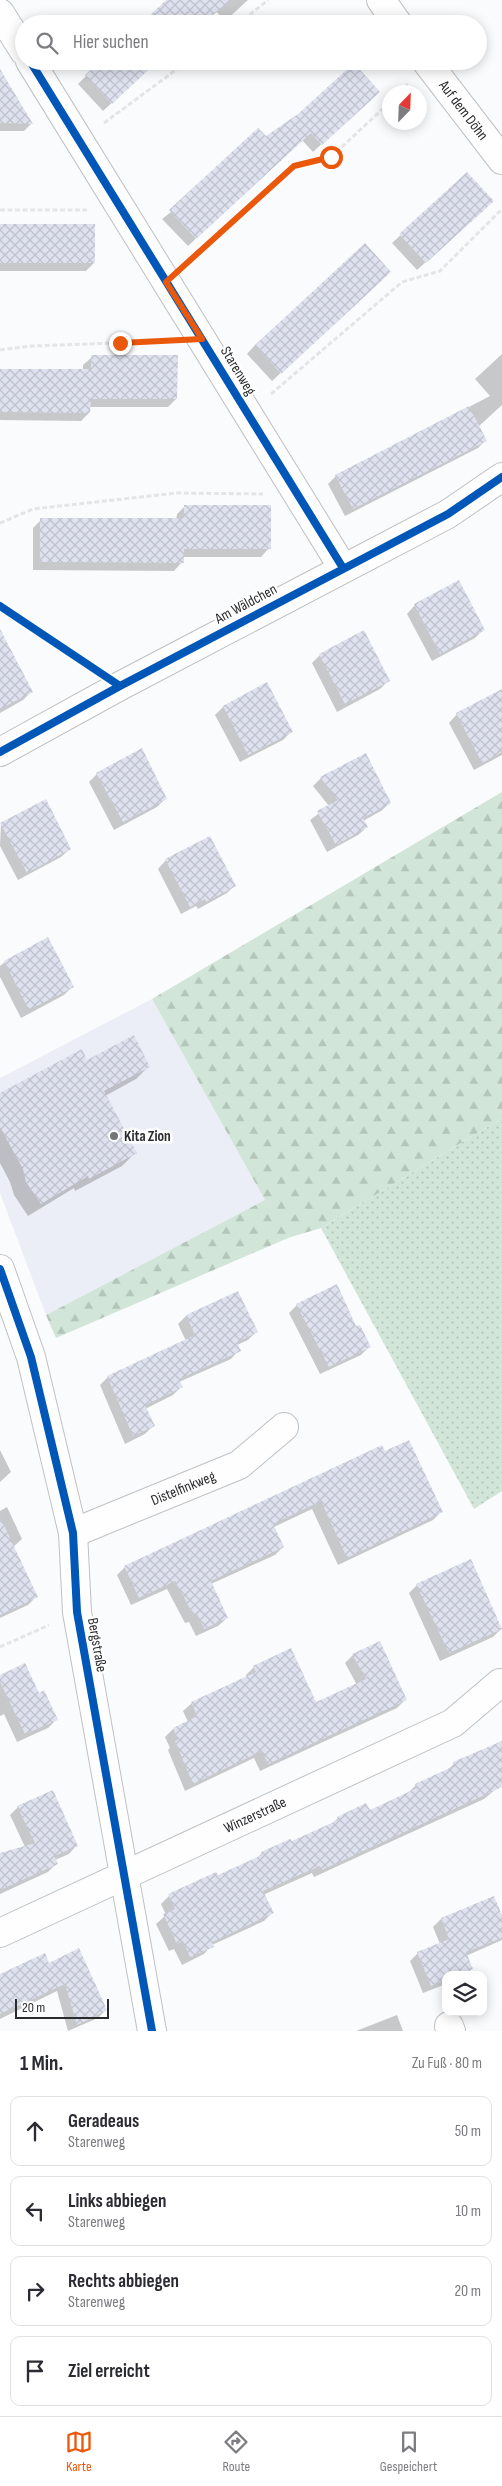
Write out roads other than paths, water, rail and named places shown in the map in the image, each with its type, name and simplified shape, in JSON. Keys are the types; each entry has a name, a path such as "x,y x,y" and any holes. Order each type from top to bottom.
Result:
{"street":[{"path":"381,0 392,15"},
{"path":"0,13 15,37"},
{"name":"Starenweg","path":"36,70 343,568"},
{"name":"Auf dem Döhn","path":"433,70 502,160"},
{"name":"Am Wäldchen","path":"0,752 120,686 448,514 502,477"},
{"name":"Bergstraße","path":"0,1269 31,1357 73,1533 77,1612 152,2031"},
{"name":"Distelfinkweg","path":"73,1533 239,1465 284,1426"},
{"name":"Winzerstraße","path":"0,1933 453,1724 500,1682"}],"place":[{"name":"Kita Zion","path":"114,1136"}]}
